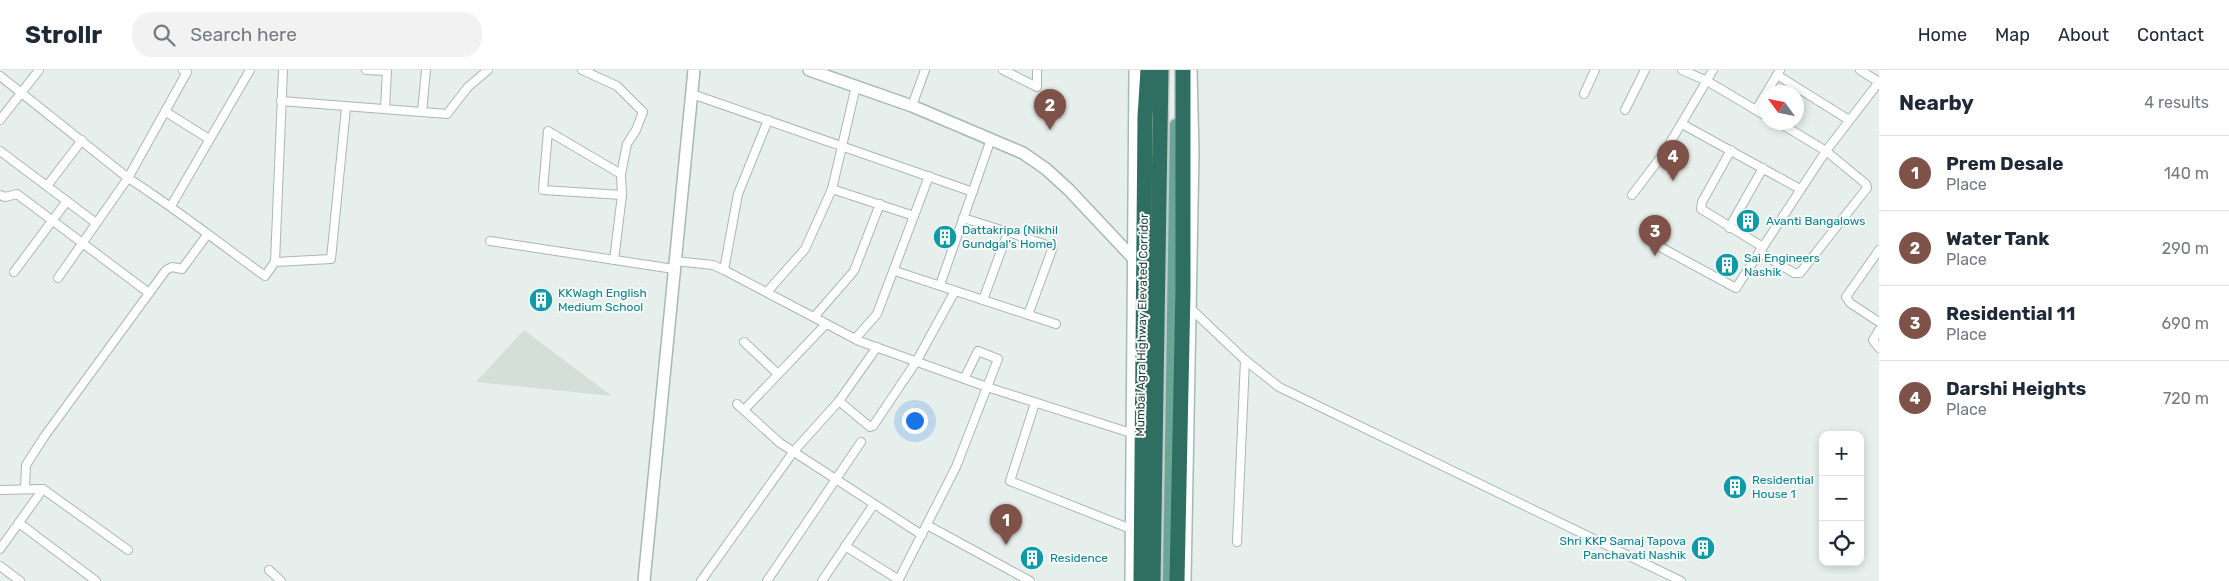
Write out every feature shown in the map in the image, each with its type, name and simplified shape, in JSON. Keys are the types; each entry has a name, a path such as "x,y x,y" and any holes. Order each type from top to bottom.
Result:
{"highway":[{"path":"1141,581 1145,117 1149,70"},
{"name":"Mumbai Agra Highway Elevated Corridor","path":"1153,581 1160,70"},
{"name":"Mumbai Agra Highway Elevated Corridor","path":"1163,581 1168,70"},
{"path":"1177,581 1185,120 1183,70"}],"main road":[{"path":"1146,581 1149,70"},
{"path":"1169,581 1176,70"}],"street":[{"path":"0,120 39,70"},
{"path":"58,278 128,178 187,72 183,70"},
{"path":"171,206 250,70"},
{"path":"0,76 128,178 171,206 207,236 265,276 275,262 281,101 284,70"},
{"path":"366,70 387,71 385,110"},
{"path":"422,112 426,70"},
{"path":"281,101 346,108 447,114 468,87 488,70"},
{"path":"582,70 617,86 643,112 636,130 627,144 621,174 622,195 614,260"},
{"path":"646,579 694,70"},
{"path":"809,70 912,106 1023,153 1046,169 1133,258"},
{"path":"1003,70 1037,87 1037,70"},
{"path":"1130,581 1135,70"},
{"path":"1185,581 1193,152 1191,70"},
{"path":"1584,94 1595,70"},
{"path":"1625,110 1645,70"},
{"path":"1682,70 1707,81 1759,112"},
{"path":"1632,196 1682,124 1713,70"},
{"path":"1662,248 1736,288 1826,151 1878,86 1860,70"},
{"path":"912,106 922,72"},
{"path":"1756,110 1778,73 1849,120"},
{"path":"767,292 805,249 832,189 856,86"},
{"path":"692,94 973,192"},
{"path":"275,262 331,259 346,108"},
{"path":"166,112 209,139"},
{"path":"724,270 738,194 768,120"},
{"path":"1682,124 1800,189"},
{"path":"1731,150 1702,202 1701,209 1794,273 1803,271 1867,188 1866,184 1826,151 1791,130"},
{"path":"621,174 548,131 543,190 622,195"},
{"path":"940,286 991,139"},
{"path":"47,186 82,140"},
{"path":"0,151 96,223"},
{"path":"1729,228 1763,168"},
{"path":"856,339 877,314 895,271 928,176"},
{"path":"832,189 914,216"},
{"path":"0,195 5,197 17,194 149,293"},
{"path":"14,272 67,201"},
{"path":"814,317 854,272 880,204"},
{"path":"964,218 1053,247 1028,315"},
{"path":"983,300 1008,232"},
{"path":"25,488 26,465 30,457 166,270 172,267 182,269 207,236"},
{"path":"490,241 614,260 675,265 713,265 856,339 987,387 1131,433"},
{"path":"1879,250 1846,297 1850,302 1879,322"},
{"path":"895,271 1056,324"},
{"path":"839,401 870,427 873,426 916,362 955,291"},
{"path":"1190,308 1245,360 1279,387 1681,581"},
{"path":"744,410 826,324"},
{"path":"1879,330 1873,340 1879,348"},
{"path":"744,342 778,374"},
{"path":"701,581 794,452 839,401 877,347"},
{"path":"845,546 899,580 956,467 998,359 978,351 964,379"},
{"path":"1237,542 1245,360"},
{"path":"1034,403 1010,481 1131,529"},
{"path":"737,404 780,443 922,536"},
{"path":"767,581 861,442"},
{"path":"0,549 43,489"},
{"path":"0,490 43,489 128,550"},
{"path":"822,581 874,504"},
{"path":"19,523 96,581"},
{"path":"927,525 1030,581"},
{"path":"0,566 20,581"},
{"path":"269,570 281,581"}],"shaded area":[{"path":"524,330 612,396 476,382"}],"place":[{"name":"Water Tank","path":"1050,130"},
{"name":"Darshi Heights","path":"1673,181"},
{"name":"Avanti Bangalows","path":"1748,221"},
{"name":"Dattakripa (Nikhil Gundgal's Home)","path":"945,237"},
{"name":"Residential 11","path":"1655,256"},
{"name":"Sai Engineers Nashik","path":"1727,265"},
{"name":"KKWagh English Medium School","path":"541,300"},
{"name":"Residential House 1","path":"1735,487"},
{"name":"Prem Desale","path":"1006,545"},
{"name":"Shri KKP Samaj Tapova Panchavati Nashik","path":"1703,548"},
{"name":"Residence","path":"1032,558"}]}
